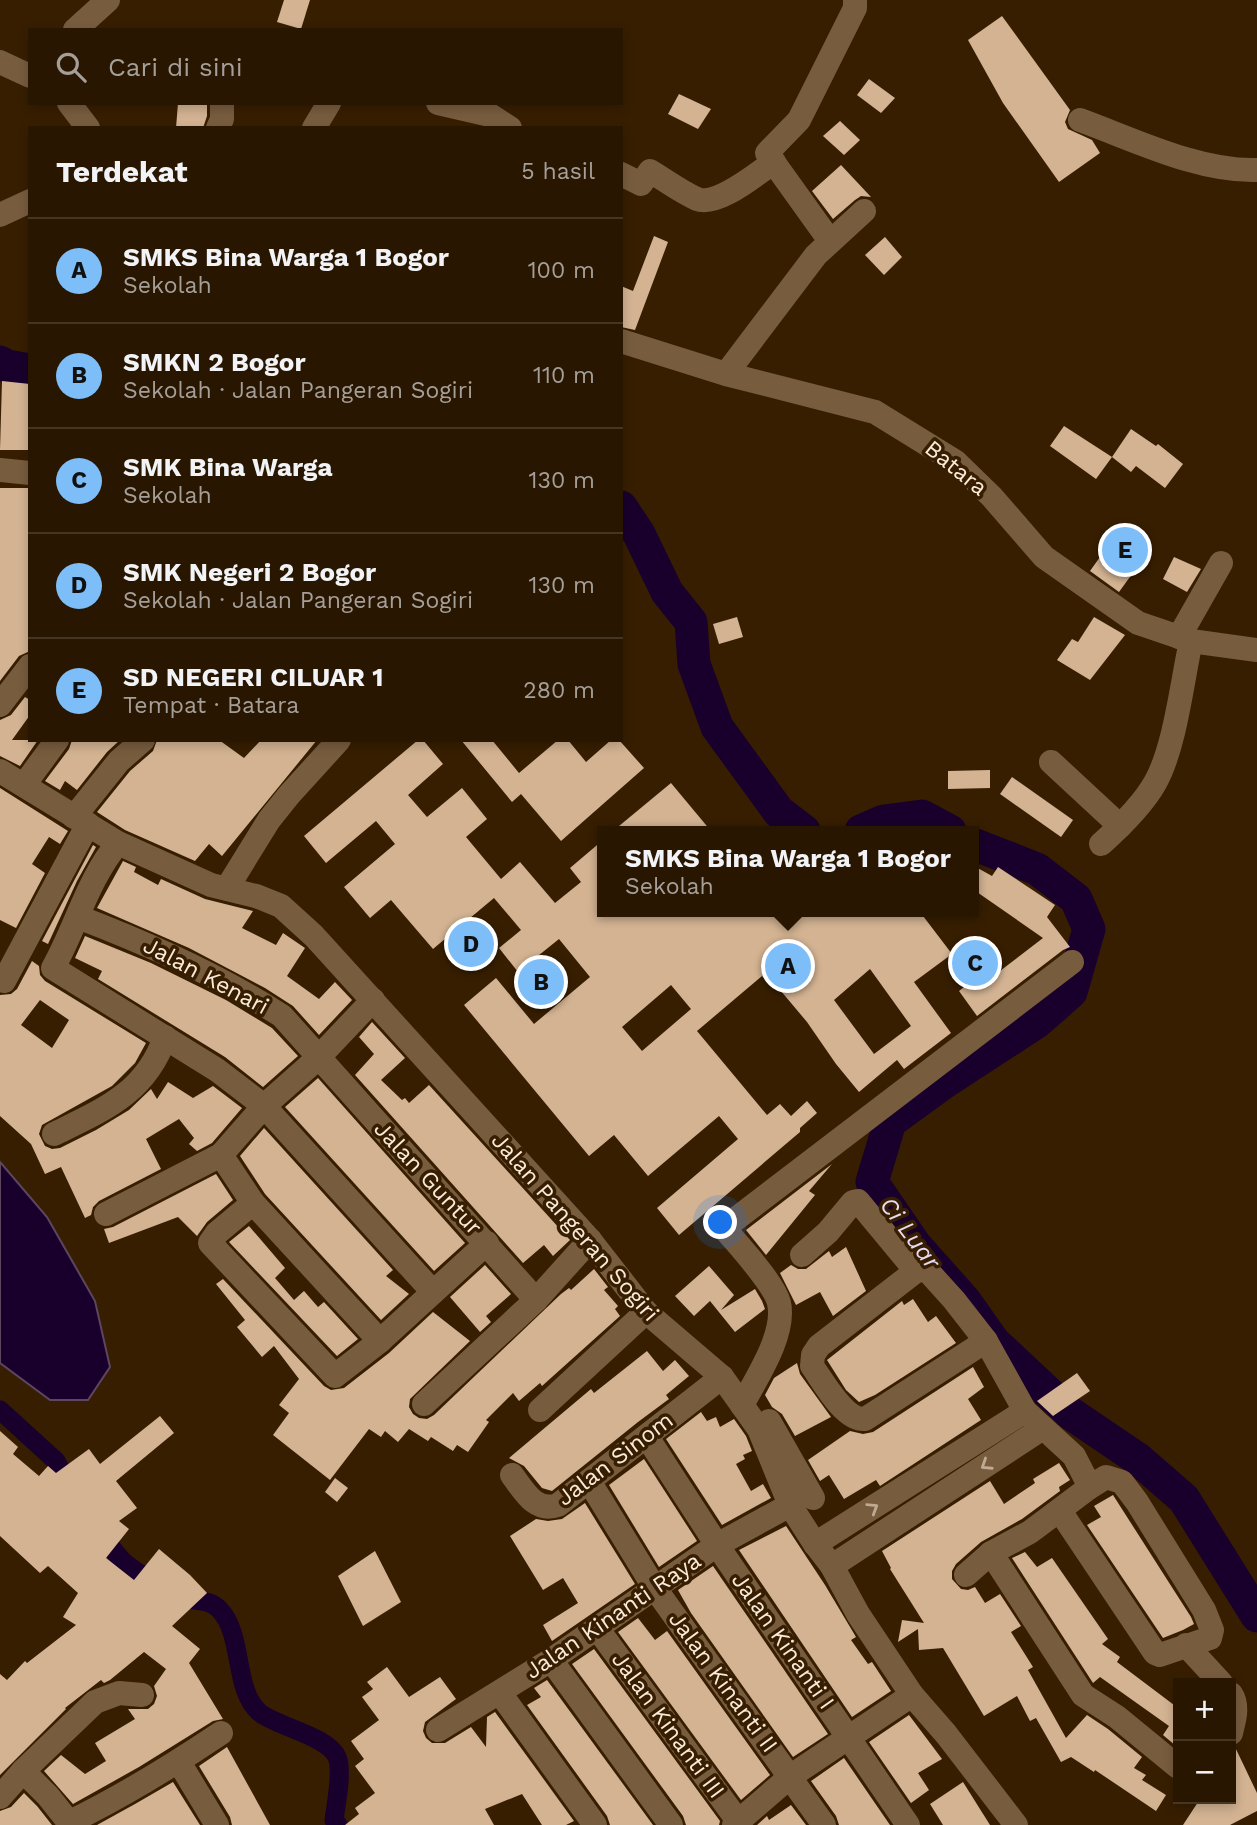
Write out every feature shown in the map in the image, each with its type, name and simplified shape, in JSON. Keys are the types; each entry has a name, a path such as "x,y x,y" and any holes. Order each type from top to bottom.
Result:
{"street":[{"path":"77,28 108,0"},
{"path":"623,175 641,184 650,171 696,198 707,201 722,197 770,158 799,120 855,8 855,0"},
{"path":"0,62 28,75"},
{"path":"71,105 86,126"},
{"path":"219,126 222,105"},
{"path":"315,126 328,105"},
{"path":"446,105 489,115 507,126"},
{"path":"1080,120 1192,160 1235,171 1257,170"},
{"path":"770,158 830,242"},
{"path":"0,215 28,202"},
{"path":"726,374 816,255 864,211"},
{"name":"Batara","path":"623,342 726,374 875,412 956,462 992,497 1044,556 1138,623 1185,639 1257,649"},
{"path":"0,470 28,473"},
{"path":"1101,844 1121,827 1154,785 1166,758 1185,639 1221,563"},
{"path":"0,705 28,669"},
{"path":"24,785 56,742"},
{"path":"4,981 81,821 119,761 141,742"},
{"path":"227,888 269,820 337,742"},
{"path":"1051,762 1121,827"},
{"name":"Jalan Pangeran Sogiri","path":"0,771 118,843 211,885 256,896 281,906 314,936 590,1240 646,1312 722,1377 753,1408 759,1429 778,1453 801,1501 815,1544 832,1566 858,1614 912,1695 946,1734 1016,1825"},
{"path":"118,843 103,861 53,968 217,1070 264,1106 433,1292"},
{"name":"Jalan Kenari","path":"78,917 147,944 250,996 282,1016 317,1058"},
{"path":"753,1408 779,1321 779,1302 770,1286 723,1228 1072,962"},
{"path":"106,1214 221,1155 264,1106 317,1058 373,1000"},
{"path":"54,1134 97,1113 144,1079 159,1055 165,1037"},
{"name":"Jalan Guntur","path":"317,1058 536,1300"},
{"path":"221,1155 253,1203 380,1341"},
{"path":"802,1255 858,1201 916,1270"},
{"path":"253,1203 212,1238 210,1243 335,1376 380,1341 487,1243"},
{"path":"424,1404 536,1300 590,1240"},
{"path":"986,1341 865,1419 846,1413 812,1366 813,1355 819,1346 916,1270 926,1269 986,1341 1034,1419 1074,1456 1090,1487"},
{"path":"540,1410 646,1312"},
{"name":"Jalan Sinom","path":"512,1475 525,1494 542,1507 558,1505 722,1377"},
{"path":"815,1544 1034,1419"},
{"path":"832,1566 1034,1419"},
{"name":"Jalan Kinanti I","path":"647,1437 717,1545 908,1825"},
{"path":"967,1575 991,1553 1030,1532 1090,1487 1106,1478 1116,1479 1122,1482 1138,1502 1197,1600 1212,1630 1209,1638 1160,1655 1155,1653 1060,1511"},
{"name":"Jalan Kinanti II","path":"589,1481 654,1587 824,1825"},
{"name":"Jalan Kinanti Raya","path":"438,1730 551,1660 717,1545 801,1501"},
{"path":"991,1553 1083,1695 1117,1717 1173,1763"},
{"name":"Jalan Kinanti III","path":"597,1628 738,1824"},
{"path":"1186,1645 1216,1678"},
{"path":"551,1660 671,1825"},
{"path":"0,1797 23,1771 95,1702 119,1693 142,1695"},
{"path":"500,1693 595,1825"},
{"path":"738,1824 791,1776 912,1695"},
{"path":"23,1771 71,1823 179,1762 221,1733"},
{"path":"179,1762 217,1825"}],"shaded area":[{"path":"0,1162 47,1217 95,1301 110,1367 88,1400 50,1400 0,1363"}],"building":[{"path":"284,0 310,0 301,28 277,22"},
{"path":"1002,16 1070,110 1065,122 1068,129 1092,140 1100,153 1059,182 1003,103 968,40"},
{"path":"869,79 895,98 881,113 857,95"},
{"path":"679,94 711,109 698,129 668,114"},
{"path":"178,105 207,105 204,126 176,126"},
{"path":"840,121 860,140 844,155 823,136"},
{"path":"841,165 871,197 861,196 833,219 812,191"},
{"path":"654,236 668,242 635,330 623,327 623,287 633,291"},
{"path":"885,237 902,257 884,275 865,255"},
{"path":"2,381 28,384 28,450 0,450"},
{"path":"1064,426 1112,457 1096,479 1050,446"},
{"path":"1131,429 1156,446 1158,444 1183,464 1165,488 1136,466 1131,472 1112,457"},
{"path":"0,488 28,488 28,652 19,656 0,681"},
{"path":"1116,529 1148,552 1119,592 1090,571"},
{"path":"1174,557 1201,569 1187,592 1163,579"},
{"path":"737,617 743,637 719,644 713,624"},
{"path":"1094,617 1125,635 1090,680 1057,660 1072,639 1078,642"},
{"path":"25,697 28,699 28,718 12,740 37,742 20,766 0,756 0,720 11,715"},
{"path":"71,742 118,742 77,790 65,781 60,790 45,781"},
{"path":"156,742 222,742 244,758 259,742 315,742 222,856 209,844 195,861 125,830 97,812 130,771 153,751"},
{"path":"416,742 425,742 443,764 408,795 427,817 462,788 487,819 466,837 501,879 520,862 555,903 581,882 570,868 597,845 597,917 924,917 952,954 914,982 951,1033 904,1069 897,1060 859,1092 807,1022 770,978 767,981 762,976 697,1031 767,1115 780,1104 791,1116 807,1101 817,1113 800,1128 800,1132 679,1235 657,1208 738,1139 719,1116 648,1176 614,1135 589,1156 464,1005 496,978 534,1024 590,977 559,939 518,972 499,948 521,930 494,898 433,949 391,900 370,918 344,887 395,844 376,821 326,863 304,836","holes":["870,969 911,1026 874,1054 834,1000","671,985 691,1009 642,1051 622,1027"]},
{"path":"463,742 494,742 519,773 556,742 570,742 586,762 609,742 621,742 644,768 561,841 521,794 512,802"},
{"path":"990,770 990,788 948,789 948,771"},
{"path":"1012,777 1073,820 1061,837 1000,794"},
{"path":"671,783 707,826 619,826"},
{"path":"0,788 68,831 60,844 49,837 32,864 45,873 16,928 0,920"},
{"path":"93,845 96,847 48,944 42,941"},
{"path":"123,861 136,867 134,872 158,885 161,879 205,899 253,911 242,928 276,945 283,933 305,948 287,976 319,999 335,982 352,1000 319,1035 293,1006 265,988 189,948 97,908"},
{"path":"998,867 1055,905 1047,917 1070,947 977,1016 959,991 974,979 979,987 1043,938 979,893 979,869 992,876"},
{"path":"85,936 151,963 226,1000 272,1028 298,1056 263,1087 225,1057 98,979 102,971 75,958"},
{"path":"32,961 39,966 40,975 45,981 146,1043 135,1063 112,1086 42,1125 39,1134 45,1146 60,1148 96,1130 129,1110 151,1089 157,1099 168,1082 193,1098 213,1086 242,1108 212,1143 197,1151 189,1144 194,1138 179,1119 146,1139 161,1169 99,1201 93,1207 91,1215 85,1218 61,1167 45,1174 31,1144 0,1116 0,995 11,994 17,989","holes":["40,1000 69,1020 52,1048 21,1025"]},
{"path":"372,1022 405,1058 381,1080 402,1100 405,1098 409,1103 429,1085 570,1240 553,1256 544,1245 523,1263 355,1075 374,1054 359,1037"},
{"path":"318,1078 465,1243 434,1271 285,1107"},
{"path":"264,1128 393,1270 386,1276 409,1294 381,1320 265,1194 240,1156"},
{"path":"832,1164 809,1191 815,1195 766,1255 746,1230"},
{"path":"216,1174 233,1200 207,1222 197,1236 178,1217 109,1243 104,1229 113,1227"},
{"path":"249,1226 285,1268 275,1278 294,1300 304,1291 318,1307 324,1302 358,1339 337,1356 229,1242"},
{"path":"846,1247 866,1291 833,1316 820,1292 796,1305 780,1273 791,1265 806,1269 829,1251 832,1257"},
{"path":"485,1265 511,1294 486,1316 491,1322 480,1332 450,1297"},
{"path":"709,1266 734,1295 721,1310 755,1289 762,1301 765,1309 735,1332 710,1301 694,1316 675,1296"},
{"path":"594,1269 608,1287 604,1290 618,1306 615,1309 620,1316 542,1386 540,1383 519,1401 513,1393 486,1420 489,1422 468,1452 457,1445 453,1451 431,1437 428,1441 409,1429 398,1442 385,1431 381,1437 369,1429 330,1480 273,1435 289,1413 279,1405 299,1379 274,1346 262,1357 237,1327 245,1320 216,1284 223,1279 324,1386 331,1390 344,1388 389,1353 433,1312 470,1341 410,1399 409,1407 413,1414 427,1419 561,1294 569,1288 571,1290"},
{"path":"913,1299 928,1322 936,1316 956,1343 875,1395 859,1402 846,1390 827,1360 902,1301 904,1305"},
{"path":"647,1351 663,1371 675,1360 689,1376 666,1395 669,1399 552,1491 542,1488 524,1466 509,1458 591,1389 594,1393"},
{"path":"797,1363 800,1374 831,1417 795,1436 782,1414 772,1407 765,1395 774,1378"},
{"path":"973,1367 984,1387 968,1399 981,1420 880,1486 876,1480 844,1499 829,1475 820,1481 808,1460 850,1431 863,1434 873,1432"},
{"path":"1077,1373 1090,1391 1053,1416 1037,1401"},
{"path":"701,1412 707,1421 716,1417 720,1427 734,1419 746,1436 752,1451 743,1455 745,1459 736,1464 751,1491 763,1484 771,1498 722,1525 666,1439"},
{"path":"160,1416 174,1433 116,1481 137,1508 119,1521 129,1529 106,1558 134,1580 159,1549 207,1593 172,1626 200,1649 189,1663 223,1719 213,1721 73,1804 44,1771 61,1755 85,1774 106,1761 95,1743 135,1719 128,1709 148,1709 154,1704 157,1696 154,1686 166,1669 144,1652 110,1680 104,1683 101,1680 65,1708 0,1775 0,1674 7,1680 25,1661 27,1663 76,1625 63,1617 78,1593 48,1566 40,1573 0,1536 0,1431 18,1447 13,1454 39,1476 48,1466 56,1473 89,1449 100,1464"},
{"path":"644,1459 697,1541 659,1567 609,1485"},
{"path":"1059,1463 1070,1480 1059,1487 1060,1491 1022,1519 981,1542 956,1564 952,1579 961,1589 975,1587 985,1603 1000,1594 1021,1626 1011,1632 1033,1667 1028,1670 1066,1738 1087,1715 1108,1729 1142,1757 1134,1768 1146,1775 1142,1780 1166,1795 1156,1811 1071,1757 1061,1762 1036,1718 1030,1721 1017,1696 984,1716 943,1648 919,1650 918,1629 898,1642 902,1620 924,1623 890,1569 882,1551 990,1481 1004,1504 1035,1483 1033,1479"},
{"path":"335,1478 348,1488 337,1502 325,1492"},
{"path":"1113,1495 1194,1624 1163,1638 1087,1525 1101,1517 1094,1506"},
{"path":"585,1503 635,1584 552,1641 543,1625 578,1603 563,1578 543,1590 510,1536 536,1519 562,1519"},
{"path":"786,1526 856,1637 851,1640 868,1664 872,1662 891,1691 852,1717 739,1550"},
{"path":"375,1551 401,1602 363,1626 338,1576"},
{"path":"1025,1552 1037,1567 1052,1558 1108,1639 1102,1644 1120,1657 1117,1662 1173,1704 1173,1743 1163,1735 1169,1726 1100,1677 1093,1683 1012,1558"},
{"path":"713,1566 828,1734 793,1757 691,1613 678,1590"},
{"path":"638,1618 655,1640 667,1631 770,1775 741,1800 618,1632"},
{"path":"594,1649 720,1821 719,1825 686,1825 683,1816 572,1664"},
{"path":"387,1667 409,1697 440,1677 456,1699 425,1722 423,1731 432,1743 445,1743 471,1727 486,1747 487,1717 495,1712 574,1821 566,1825 542,1825 522,1794 485,1809 494,1825 345,1825 359,1814 355,1808 375,1793 355,1766 364,1759 351,1741 379,1720 362,1697 373,1689 367,1682"},
{"path":"547,1680 653,1825 610,1825 607,1816 527,1705 541,1697 534,1688"},
{"path":"909,1715 942,1759 918,1773 929,1790 911,1803 869,1742"},
{"path":"227,1747 270,1825 232,1825 230,1817 199,1766"},
{"path":"1236,1749 1257,1793 1257,1811 1230,1825 1183,1825 1197,1804 1236,1804"},
{"path":"844,1758 890,1825 839,1825 836,1816 811,1781"},
{"path":"173,1782 200,1825 97,1825 135,1804"},
{"path":"963,1782 990,1825 943,1825 930,1804"},
{"path":"24,1793 52,1825 0,1825 0,1811 11,1807"},
{"path":"791,1805 806,1825 757,1825 767,1816 769,1820"}],"waterway":[{"name":"Ci Luar","path":"0,362 28,370"},
{"name":"Ci Luar","path":"623,510 639,534 667,592 691,622 694,664 717,727 779,812 797,826"},
{"name":"Ci Luar","path":"872,826 884,821 922,816 941,826"},
{"name":"Ci Luar","path":"979,846 1037,869 1076,899 1089,929 1071,992 1037,1022 945,1082 890,1122 872,1182 916,1246 965,1301 994,1342 1070,1413 1138,1459 1184,1499 1257,1616"},
{"path":"0,1410 56,1461 72,1490"},
{"path":"97,1530 121,1559 149,1580 179,1597 205,1602 219,1609 232,1632 245,1690 251,1702 267,1717 323,1743 337,1757 339,1779 334,1820 338,1825"}],"place":[{"name":"SD NEGERI CILUAR 1","path":"1125,550"},
{"name":"SMK Negeri 2 Bogor","path":"471,944"},
{"name":"SMK Bina Warga","path":"975,963"},
{"name":"SMKS Bina Warga 1 Bogor","path":"788,966"},
{"name":"SMKN 2 Bogor","path":"541,982"}]}
